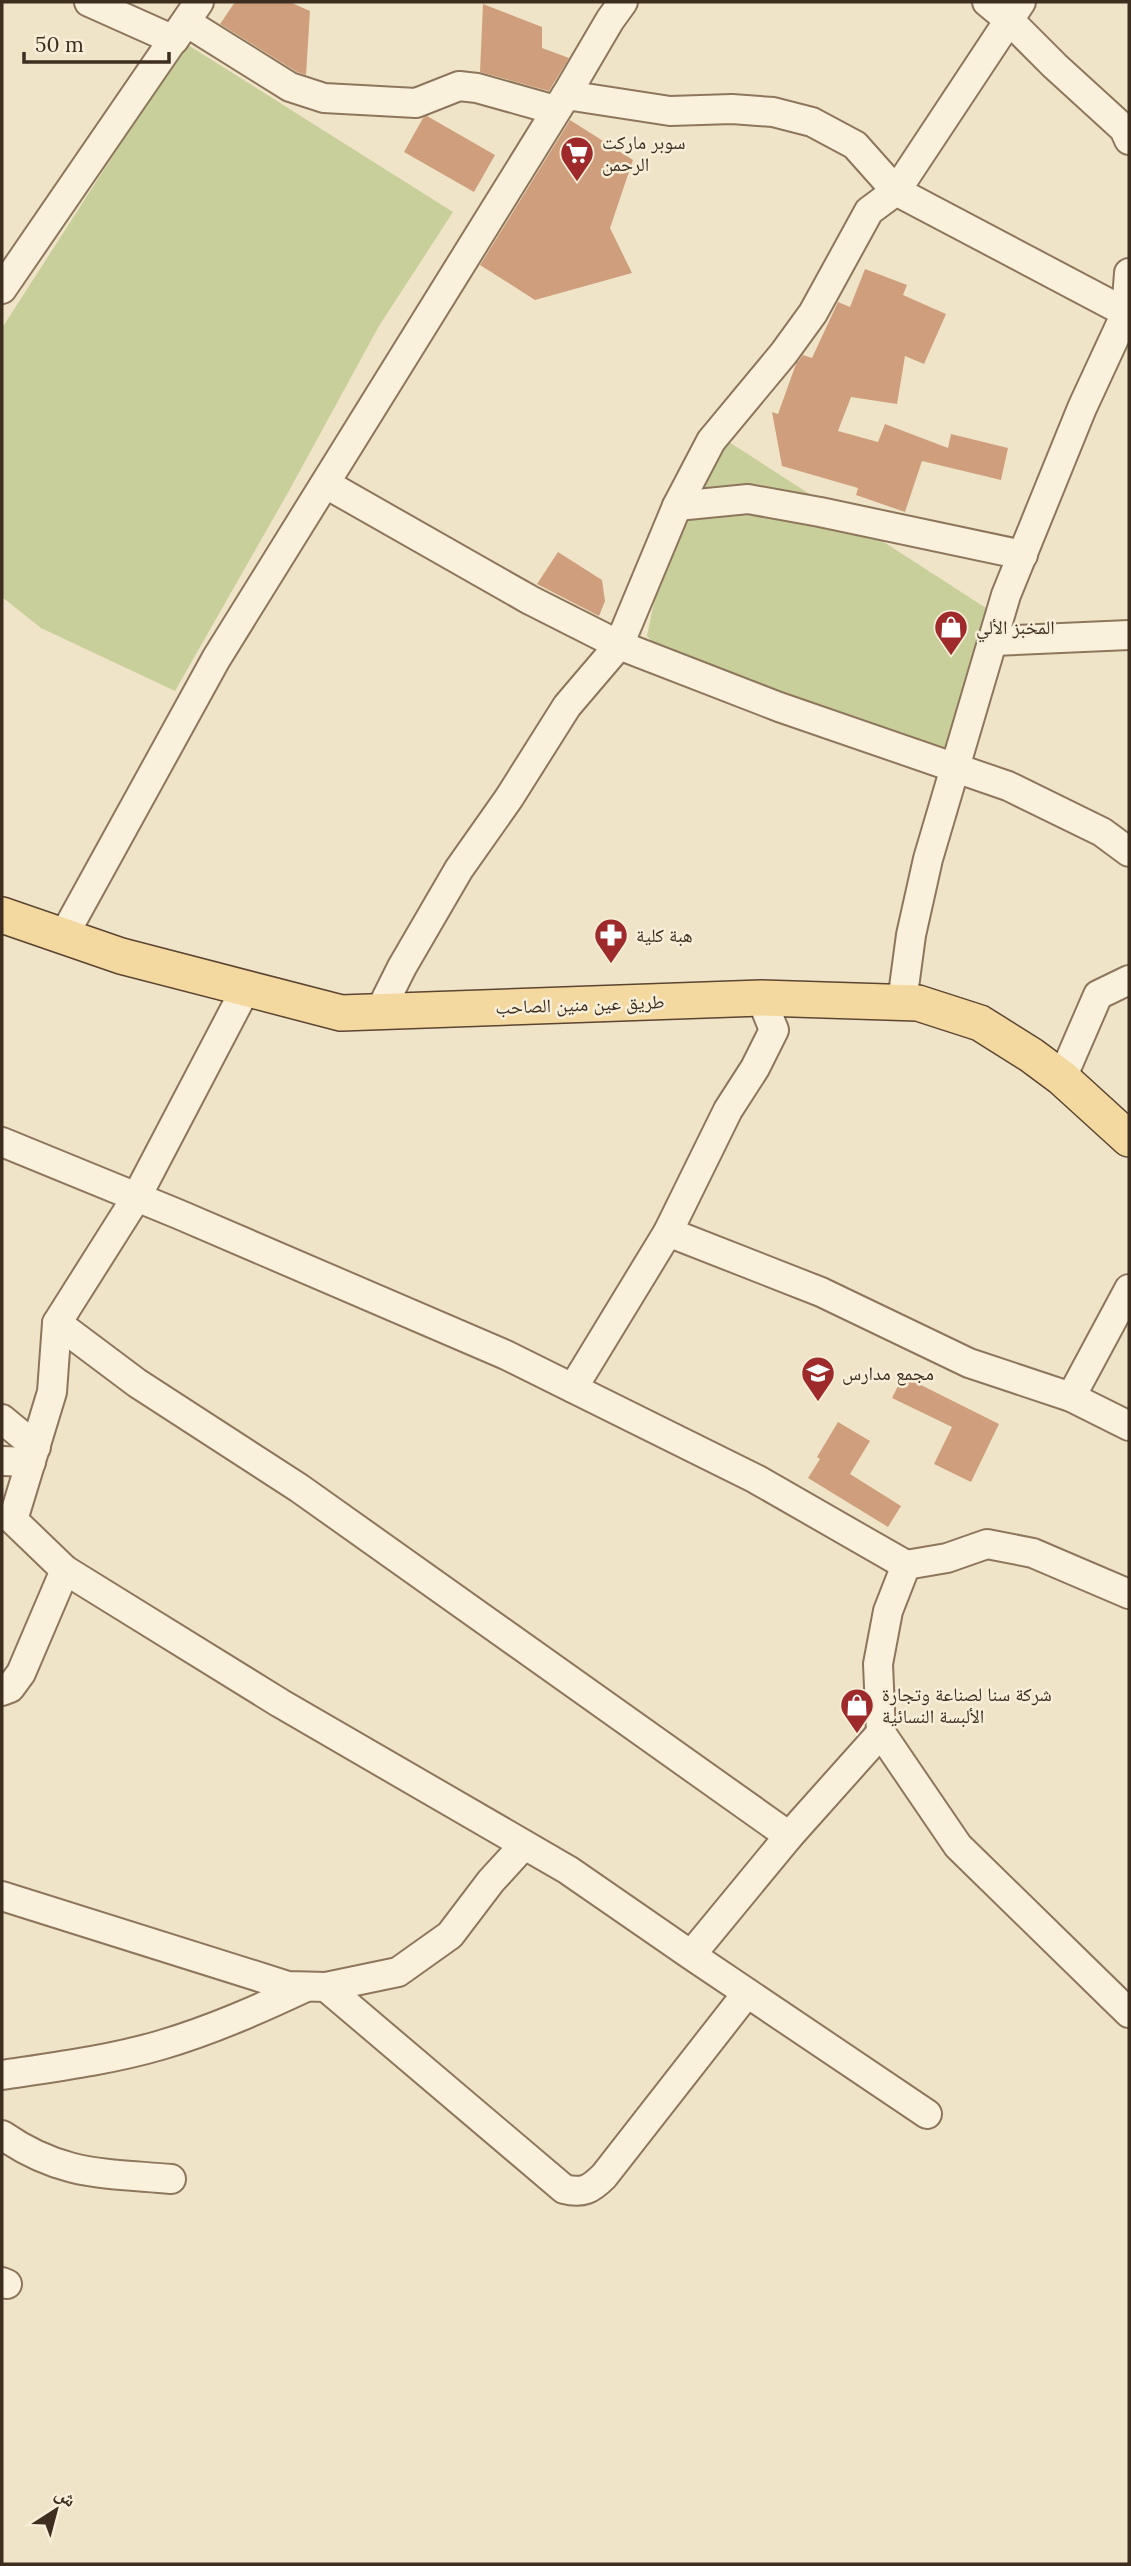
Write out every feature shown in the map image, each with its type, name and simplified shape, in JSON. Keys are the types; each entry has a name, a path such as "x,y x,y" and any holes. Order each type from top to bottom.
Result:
{"main road":[{"name":"طريق عين منين الصاحب","path":"2,915 121,956 341,1013 761,998 918,1003 980,1023 1031,1055 1062,1078 1129,1139"}],"street":[{"path":"89,2 174,40"},
{"path":"174,40 199,2"},
{"path":"64,935 216,659 623,2"},
{"path":"987,2 1016,11 1055,66 1124,129 1129,140"},
{"path":"380,1011 402,967 459,869 509,798 567,706 619,645 677,506 711,441 785,353 813,313 869,211 896,191 1016,11"},
{"path":"5,279 186,22 290,87 324,98 416,103 459,86 561,102 670,111 732,109 773,112 812,122 855,145 896,191 1128,314"},
{"path":"902,1002 911,935 928,859 1006,595 1082,408 1128,314 1129,273"},
{"path":"326,484 530,600 619,645 779,707 1008,786 1102,832 1129,852"},
{"path":"677,506 748,499 1023,555"},
{"path":"993,641 1129,635"},
{"path":"1062,1078 1098,995 1129,980"},
{"path":"246,988 136,1198 57,1323 52,1392 33,1455 7,1517 65,1570 279,1703 568,1870 927,2114"},
{"path":"573,1388 668,1232 728,1110 755,1068 774,1030 761,998"},
{"path":"2,1142 506,1355 756,1479 906,1565 947,1558 987,1544 1033,1553 1129,1594"},
{"path":"668,1232 821,1292 969,1363 1071,1397 1129,1426"},
{"path":"1071,1397 1129,1289"},
{"path":"57,1323 137,1383 299,1488 789,1836"},
{"path":"2,1419 33,1455"},
{"path":"2,1461 33,1455"},
{"path":"906,1565 888,1611 878,1664 881,1733 958,1846 1129,2013"},
{"path":"2,1691 10,1688 20,1674 65,1570"},
{"path":"691,1955 789,1836 881,1733"},
{"path":"2,2075 159,2045 235,2020 316,1987 398,1972 450,1935 491,1881 524,1845"},
{"path":"2,1896 288,1986 316,1987 564,2189 577,2192 590,2189 604,2176 747,1993"},
{"path":"2,2135 50,2163 77,2171 172,2179"}],"green space":[{"path":"188,45 453,212 379,326 175,691 41,628 2,597 2,328 141,112"},
{"path":"729,442 989,610 947,752 665,655 647,636 679,517 712,454"}],"building":[{"path":"235,2 290,2 310,11 306,75 220,24"},
{"path":"483,4 542,27 542,48 569,58 549,91 480,72"},
{"path":"427,116 495,155 474,192 404,152 423,118"},
{"path":"570,120 633,160 610,228 632,273 535,300 480,265"},
{"path":"865,269 907,285 903,295 946,314 924,364 905,356 897,404 851,397 838,431 878,442 885,424 948,448 951,434 1008,448 1001,480 922,461 905,512 856,495 858,488 782,466 772,412 778,414 796,364 803,355 812,358 838,302 850,307"},
{"path":"558,552 602,580 605,601 599,616 537,584"},
{"path":"903,1376 999,1424 971,1482 934,1464 952,1427 892,1398"},
{"path":"838,1422 870,1441 850,1474 901,1506 888,1527 808,1478"}],"place":[{"name":"سوبر ماركت الرحمن","path":"577,183"},
{"name":"المخبز الألي","path":"951,657"},
{"name":"هبة كلية","path":"611,965"},
{"name":"مجمع مدارس","path":"818,1403"},
{"name":"شركة سنا لصناعة وتجارة الألبسة النسائية","path":"857,1735"}]}
